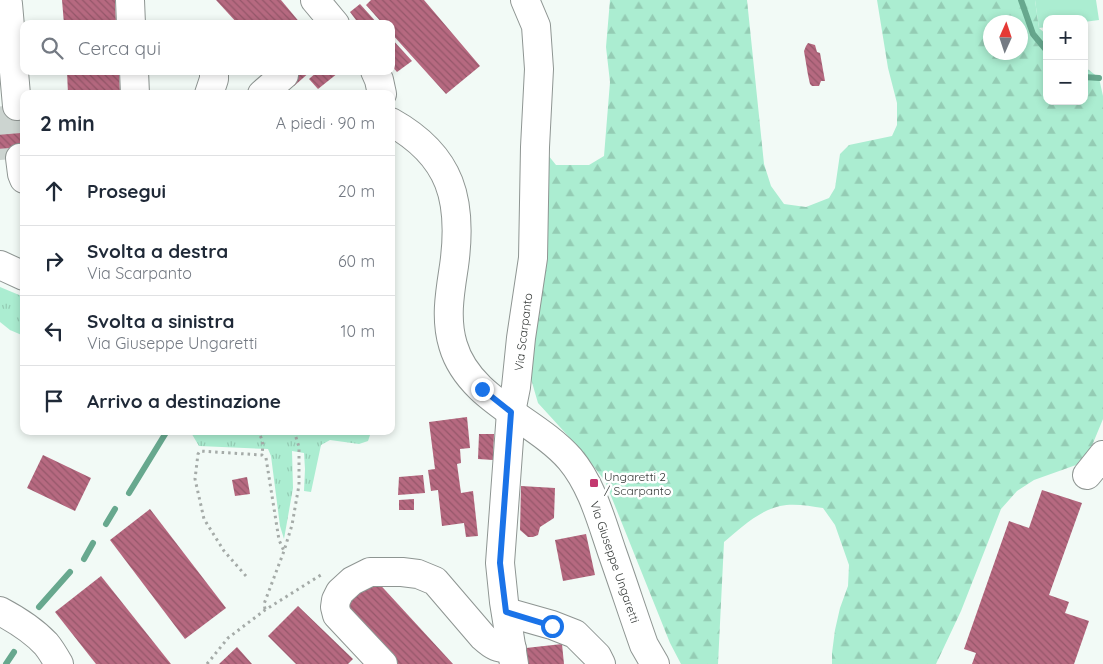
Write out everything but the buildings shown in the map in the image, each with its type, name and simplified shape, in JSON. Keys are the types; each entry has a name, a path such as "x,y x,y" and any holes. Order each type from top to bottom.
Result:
{"street":[{"path":"0,0 8,4 10,100"},
{"path":"130,0 131,20"},
{"path":"315,0 332,20"},
{"name":"Via Scarpanto","path":"513,657 500,563 511,412 533,258 535,147 539,69 536,26 525,0"},
{"path":"134,75 135,90"},
{"path":"210,90 214,75"},
{"path":"267,90 284,75"},
{"path":"377,75 381,90"},
{"name":"Via Giuseppe Ungaretti","path":"395,125 424,144 435,157 452,188 456,207 457,228 448,323 452,344 459,362 482,389 550,441 570,460 586,483 598,511 644,645 655,664"},
{"path":"0,266 20,274"},
{"path":"379,663 337,614 335,607 340,592 352,581 370,572 418,574 435,581 491,645 513,657"},
{"path":"0,611 34,633 46,645 59,664"},
{"path":"506,612 575,634 597,656 601,664"},
{"path":"575,634 582,664"}],"path":[{"path":"261,435 263,443 262,455"},
{"path":"264,610 264,604 292,525 299,485 299,447 295,435"},
{"path":"246,576 224,550 204,519 195,479 200,451 262,455 266,458 280,540 284,551"},
{"path":"207,664 228,638 264,610 327,571"}],"green space":[{"path":"610,0 747,0 764,164 771,186 784,204 806,207 829,198 835,188 840,154 849,145 892,136 897,125 897,103 888,68 877,0 1035,0 1039,28 1043,32 1043,105 1088,105 1088,69 1099,78 1103,96 1103,419 1091,448 1076,465 1034,480 1017,491 1001,509 961,611 936,664 832,664 835,630 848,586 849,565 835,525 823,508 791,505 772,508 764,512 724,542 718,664 681,664 670,643 605,481 580,449 538,403 531,379 531,362 548,214 548,155 556,165 589,165 604,156 610,82 606,47"},
{"path":"1035,0 1096,0 1099,20 1088,21 1088,15 1043,15 1043,28 1039,28"},
{"path":"0,287 20,295 20,334 10,330 0,322"},
{"path":"192,435 370,435 368,441 359,444 330,440 321,445 311,492 304,491 304,453 292,451 293,488 284,539 280,526 271,456 268,449 199,446"}],"waterway":[{"path":"1021,0 1033,34 1043,46"},
{"path":"1088,77 1099,78"},
{"path":"129,493 165,435"},
{"path":"106,524 115,509"},
{"path":"84,559 93,543"},
{"path":"39,607 70,572"},
{"path":"6,664 14,652"}],"tunnel":[{"path":"8,106 12,159"}],"place":[{"name":"Ungaretti 2 / Scarpanto","path":"594,483"}],"route":[{"path":"482,389 511,412 500,563 506,612 552,626"}]}
